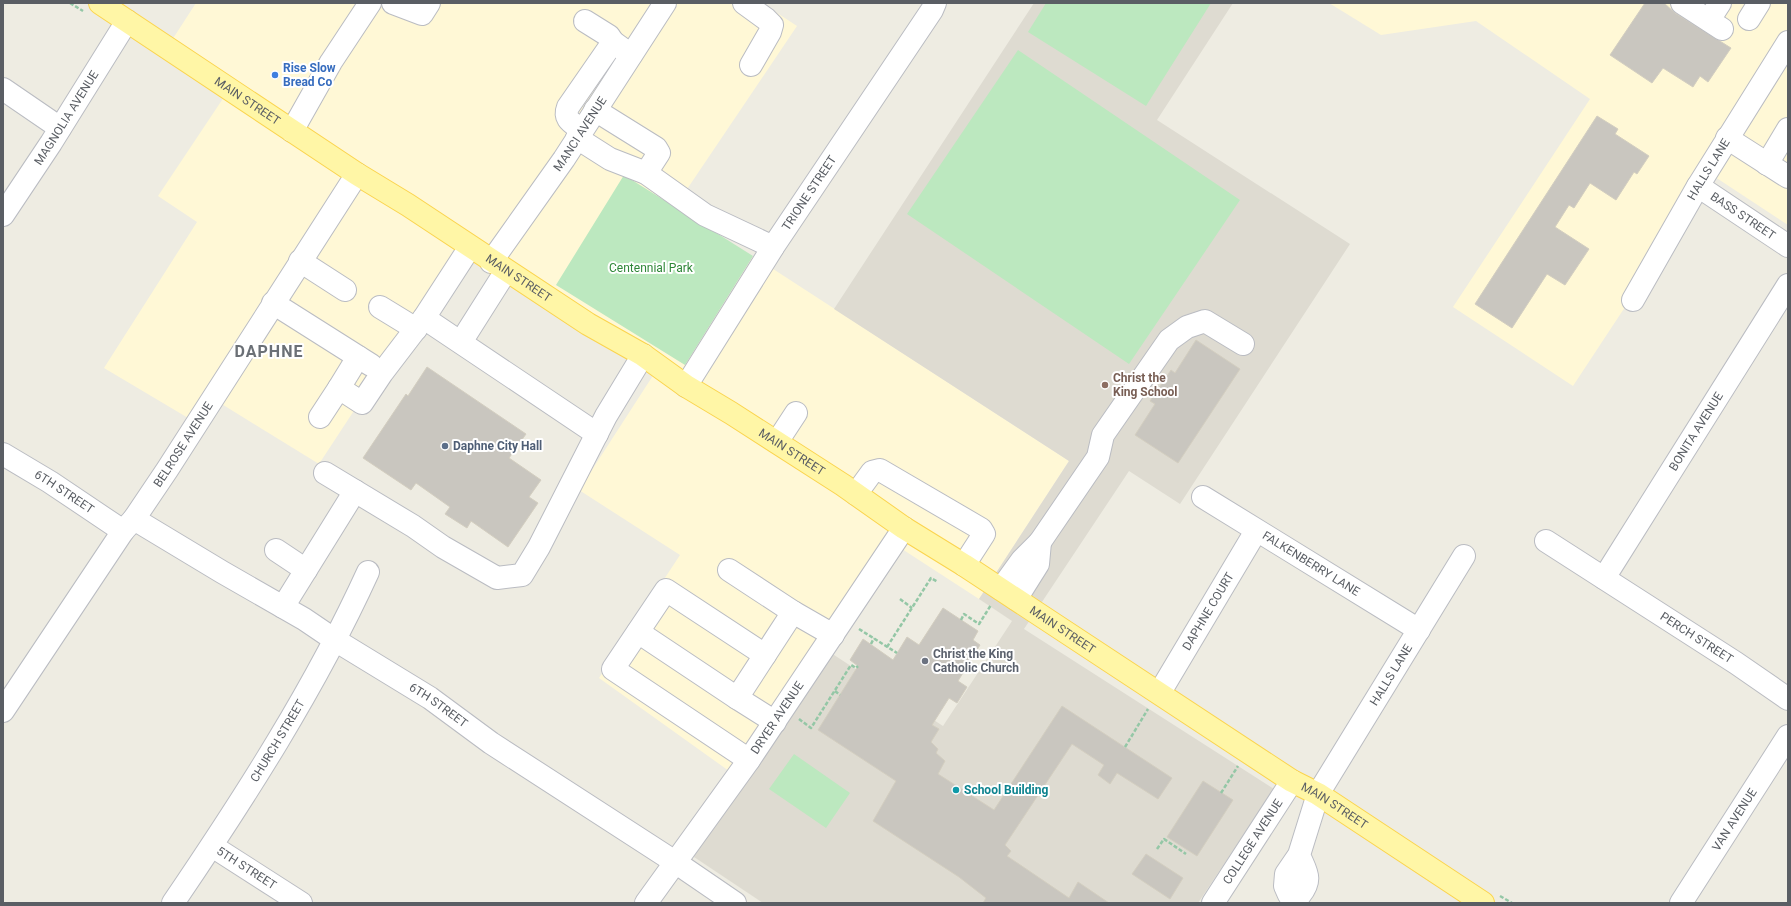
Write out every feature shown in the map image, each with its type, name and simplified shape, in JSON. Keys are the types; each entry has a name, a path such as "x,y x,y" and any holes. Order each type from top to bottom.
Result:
{"main road":[{"name":"MAIN STREET","path":"100,3 357,174 408,205 470,248 588,324 643,355 686,386 777,442 856,494 904,528 1008,594 1154,699 1292,781 1318,794 1483,903"}],"street":[{"path":"292,131 332,62 370,3"},
{"path":"393,3 422,14 430,3"},
{"path":"744,3 772,25 770,32 751,65"},
{"name":"TRIONE STREET","path":"686,386 773,247 928,16 935,3"},
{"path":"1682,3 1717,18"},
{"name":"MANCI AVENUE","path":"461,342 499,266 595,110 622,48 663,4"},
{"name":"MAGNOLIA AVENUE","path":"3,215 127,21"},
{"path":"585,21 608,36 622,48 566,113 567,118 580,134 610,159 646,173 706,215 773,247"},
{"name":"HALLS LANE","path":"1633,300 1698,186 1788,42"},
{"path":"3,89 60,128"},
{"path":"595,110 656,148 659,153 646,173"},
{"path":"1767,164 1788,129"},
{"path":"1727,138 1788,177"},
{"name":"BELROSE AVENUE","path":"3,710 129,525 357,174"},
{"name":"BASS STREET","path":"1698,186 1788,246"},
{"path":"339,388 362,403 382,372 420,323 470,248"},
{"path":"300,261 345,290"},
{"name":"BONITA AVENUE","path":"1604,578 1788,284"},
{"path":"273,303 382,372"},
{"path":"380,307 461,342 597,434"},
{"path":"1008,594 1022,560 1040,542 1098,457 1103,434 1169,340 1187,326 1205,322 1243,344"},
{"path":"325,473 443,547 497,578 522,575 539,547 597,434 643,355"},
{"path":"320,417 358,357"},
{"path":"777,442 796,413"},
{"name":"6TH STREET","path":"3,454 50,482 129,525 222,572 284,607 334,640 430,698 491,742 735,903"},
{"path":"856,494 872,472 880,470 981,529 984,534 964,565"},
{"path":"284,607 355,491"},
{"name":"FALKENBERRY LANE","path":"1202,497 1419,630"},
{"name":"DRYER AVENUE","path":"646,903 749,760 904,528"},
{"name":"DAPHNE COURT","path":"1154,699 1256,531"},
{"name":"PERCH STREET","path":"1546,541 1788,699"},
{"path":"276,550 306,570"},
{"name":"HALLS LANE","path":"1299,855 1318,794 1464,556"},
{"path":"729,570 793,612 833,635"},
{"name":"CHURCH STREET","path":"174,903 212,846 286,727 334,640 368,572"},
{"path":"749,760 613,669 666,590 765,655"},
{"path":"737,698 793,612"},
{"path":"638,632 737,698 779,716"},
{"name":"VAN AVENUE","path":"1681,903 1788,736"},
{"name":"COLLEGE AVENUE","path":"1213,903 1292,781"},
{"name":"5TH STREET","path":"212,846 301,903"}],"path":[{"path":"887,647 931,578 938,582"},
{"path":"961,620 964,614 979,624 1008,594"},
{"path":"900,599 912,608"},
{"path":"856,627 897,653"},
{"path":"870,644 874,638"},
{"path":"779,716 811,728 851,665 856,668 858,666"},
{"path":"835,691 840,695"},
{"path":"1125,747 1154,699"},
{"path":"1221,792 1239,764"},
{"path":"1157,849 1164,839 1186,854"}],"shaded area":[{"path":"196,3 762,3 797,26 675,207 624,176 685,365 753,256 1069,461 979,599 902,549 743,781 599,678 680,555 579,490 654,374 460,249 319,464 220,403 205,428 104,368 197,222 158,196 234,82 172,40"},
{"name":"Christ the King School","path":"1034,3 1233,3 1157,120 1350,244 1180,504 1129,471 1024,629 1274,789 1198,903 763,903 691,855 831,653 943,726 1012,621 979,599 1069,461 834,309"},
{"path":"1329,3 1788,3 1788,225 1712,175 1573,386 1453,307 1590,99 1476,21 1381,35"}],"green space":[{"path":"1046,3 1211,3 1146,106 1028,32"},
{"path":"1018,50 1240,200 1129,364 907,214"},
{"name":"Centennial Park","path":"624,175 753,256 685,365 556,285"},
{"path":"794,754 850,793 826,828 769,789"}],"building":[{"path":"1645,3 1664,3 1675,13 1731,48 1708,82 1700,76 1693,87 1663,68 1652,83 1610,55"},
{"path":"1597,116 1618,129 1615,134 1649,156 1637,174 1634,172 1616,200 1590,183 1574,208 1569,205 1555,227 1589,249 1565,285 1547,274 1512,328 1475,304"},
{"path":"1196,340 1240,369 1178,463 1135,435 1155,404 1150,401 1171,370 1175,373"},
{"name":"Daphne City Hall","path":"427,367 526,434 509,458 541,480 529,497 538,503 508,547 471,521 467,528 445,514 450,507 416,483 411,490 363,458 406,394 408,396"},
{"path":"943,608 978,631 973,640 980,645 958,681 967,687 957,703 949,698 932,725 939,729 931,742 938,749 936,753 945,761 938,774 994,810 1062,706 1172,778 1158,799 1117,773 1110,784 1098,775 1104,765 1072,744 1005,845 1011,851 1007,856 1069,898 1078,882 1109,903 983,903 986,898 959,877 873,821 896,781 818,730 858,666 850,660 863,639 893,660 907,637 919,645"},
{"path":"1203,781 1233,800 1197,856 1167,837"},
{"path":"1146,854 1183,878 1170,899 1132,874"}],"place":[{"name":"Rise Slow Bread Co","path":"275,75"},
{"name":"Christ the King School","path":"1105,385"},
{"name":"Daphne City Hall","path":"445,446"},
{"name":"Christ the King Catholic Church","path":"925,661"},
{"name":"School Building","path":"956,790"}],"district":[{"name":"DAPHNE","path":"269,351"}]}
